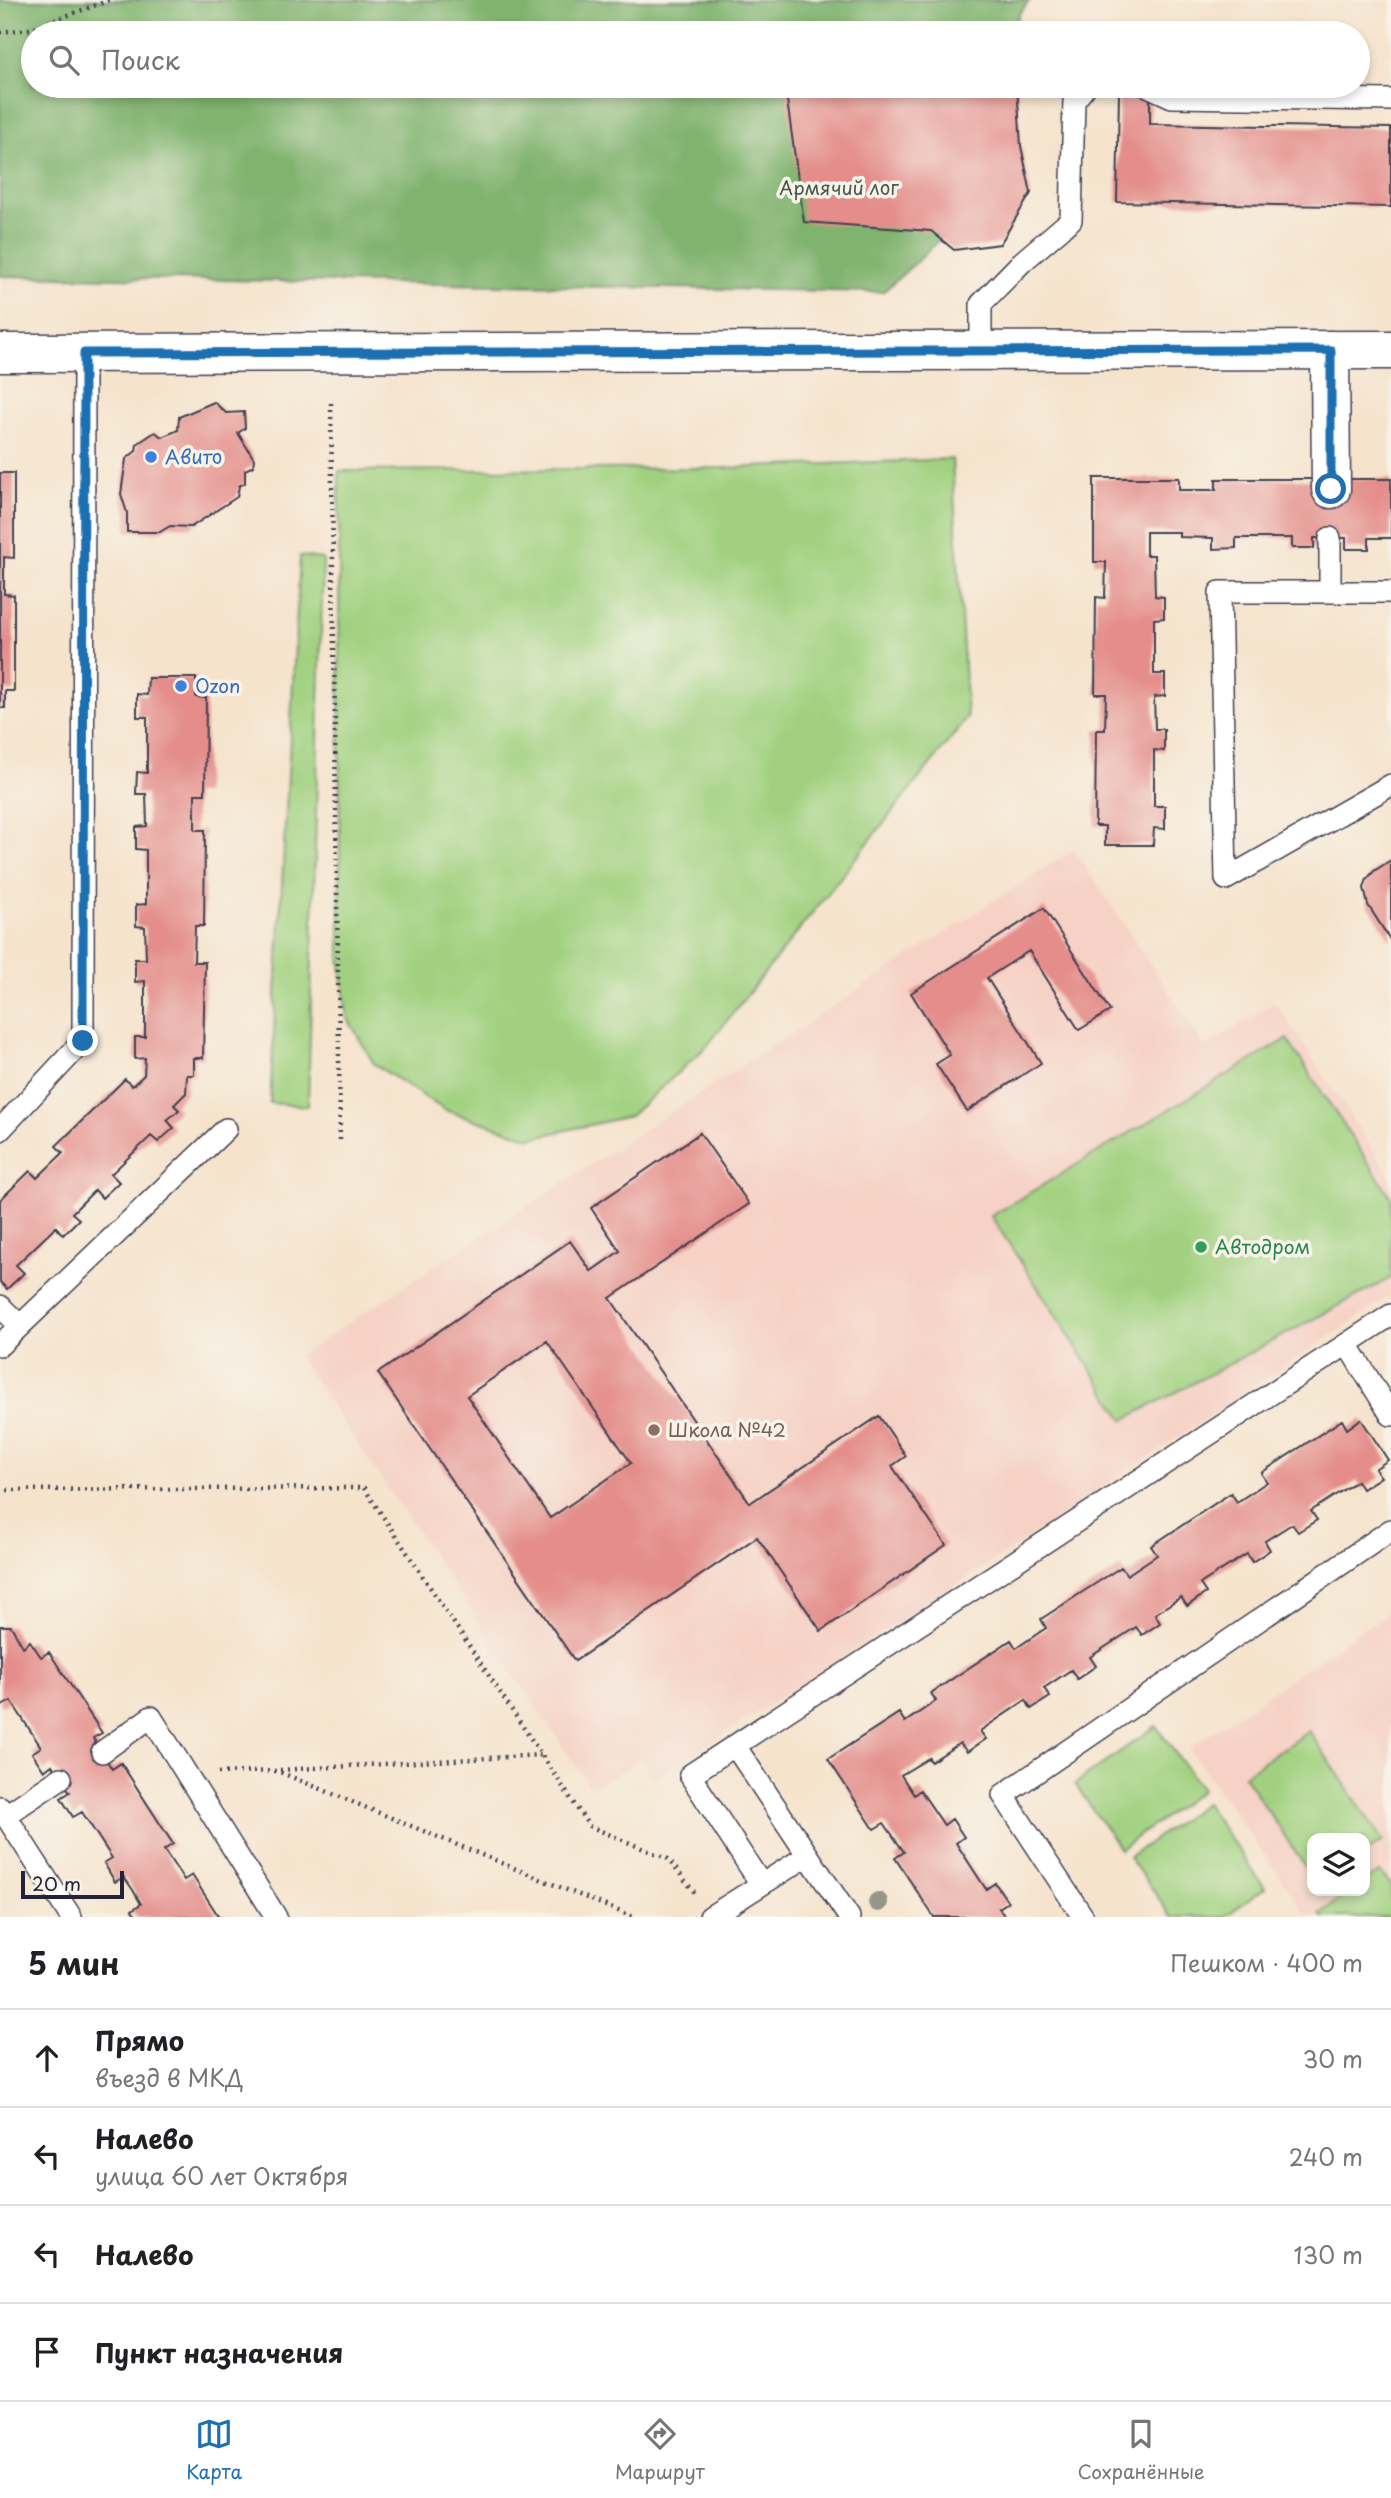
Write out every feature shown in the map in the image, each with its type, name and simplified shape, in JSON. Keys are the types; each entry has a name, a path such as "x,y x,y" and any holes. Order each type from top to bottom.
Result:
{"street":[{"path":"1331,350 1331,489"},
{"path":"0,353 1391,350"}],"lane":[{"path":"981,351 981,304 1022,262 1071,220 1074,101 1076,98"},
{"path":"1245,98 1391,100"},
{"path":"0,1130 83,1041 84,353"},
{"path":"1329,592 1330,538"},
{"path":"1391,592 1220,592 1226,879 1391,785"},
{"path":"0,1345 226,1129"},
{"path":"0,1306 20,1326"},
{"path":"761,1884 690,1776 1391,1315"},
{"path":"1347,1344 1391,1415"},
{"path":"1083,1917 1003,1795 1391,1530"},
{"path":"102,1752 150,1717 276,1917"},
{"path":"735,1746 849,1917"},
{"path":"61,1778 3,1811 71,1917"},
{"path":"711,1916 807,1856"}],"path":[{"path":"52,21 110,0"},
{"path":"0,32 21,30"},
{"path":"331,402 340,1141"},
{"path":"0,1490 364,1488 589,1825 668,1859 711,1916"},
{"path":"186,1774 541,1755"},
{"path":"277,1770 633,1917"}],"shaded area":[{"path":"1074,849 1205,1047 1275,1002 1391,1177 1391,1295 1013,1548 654,1779 642,1759 591,1788 298,1356"},
{"path":"1391,1610 1391,1917 1308,1917 1189,1748"}],"green space":[{"name":"Армячий лог","path":"0,0 1030,0 1017,21 21,21 21,98 997,98 987,147 968,210 883,292 0,276"},
{"path":"952,459 967,718 706,1047 630,1116 531,1138 445,1110 374,1064 347,1017 340,954 339,471 726,468"},
{"path":"300,556 323,559 308,1106 270,1103"},
{"name":"Автодром","path":"1287,1039 1391,1197 1391,1278 1124,1420 991,1216"},
{"path":"1156,1726 1202,1790 1120,1849 1075,1784"},
{"path":"1309,1731 1383,1841 1370,1850 1370,1833 1307,1833 1307,1870 1244,1775"},
{"path":"1205,1803 1265,1888 1224,1917 1172,1917 1129,1857"},
{"path":"1380,1872 1391,1885 1391,1917 1322,1917 1320,1914 1344,1896 1370,1896 1370,1877"}],"building":[{"path":"787,98 1018,98 1021,146 1031,193 1000,244 954,250 931,231 804,222"},
{"path":"1119,98 1150,98 1150,124 1391,128 1391,207 1117,202"},
{"path":"214,402 226,413 244,412 245,428 238,433 254,459 253,466 245,470 245,483 239,486 237,497 191,527 170,526 160,532 127,532 127,513 121,494 126,459 136,451 137,444 155,432 162,437 178,430 179,417"},
{"path":"0,473 14,473 14,558 4,557 4,594 14,595 14,691 5,691 5,708 0,708"},
{"path":"1094,478 1179,478 1179,490 1216,490 1216,479 1391,479 1391,538 1369,538 1369,549 1346,549 1346,538 1314,538 1314,548 1292,548 1292,538 1236,538 1236,548 1213,549 1213,538 1179,537 1179,532 1146,532 1146,555 1154,555 1155,596 1164,597 1164,618 1154,619 1154,674 1165,674 1165,696 1154,697 1155,729 1164,729 1164,751 1154,750 1154,806 1165,806 1165,829 1154,828 1153,845 1105,845 1105,826 1095,826 1096,730 1105,730 1106,694 1095,694 1096,597 1105,598 1106,562 1094,562"},
{"path":"148,678 196,678 196,697 206,698 205,794 195,794 195,830 205,830 204,926 195,926 194,962 205,962 203,1058 194,1058 194,1075 187,1075 186,1093 174,1105 179,1110 167,1120 174,1128 158,1142 151,1136 111,1174 119,1182 102,1198 95,1190 72,1213 79,1219 63,1235 56,1227 16,1265 24,1273 7,1289 0,1282 0,1200 30,1171 37,1178 63,1153 56,1146 125,1079 132,1086 144,1075 145,1058 135,1059 135,1037 145,1037 145,981 135,982 135,959 146,959 145,927 136,926 136,905 146,904 146,850 136,849 136,827 147,826 146,794 136,794 137,772 147,773 147,717 137,717 137,694 147,695"},
{"path":"1391,860 1391,941 1368,905 1364,888 1374,871"},
{"path":"1044,908 1110,1011 1079,1030 1029,951 987,978 1041,1063 967,1111 936,1064 950,1055 911,993"},
{"name":"Школа №42","path":"700,1133 749,1204 610,1298 750,1503 879,1416 906,1456 892,1466 946,1545 821,1631 757,1537 575,1661 378,1373 570,1241 591,1271 620,1251 591,1208","holes":["547,1341 631,1463 550,1518 467,1396"]},
{"path":"1361,1419 1388,1460 1375,1469 1381,1477 1362,1489 1357,1481 1311,1511 1317,1520 1298,1532 1292,1524 1265,1541 1270,1550 1252,1562 1247,1554 1200,1584 1206,1593 1187,1606 1181,1597 1155,1614 1160,1623 1142,1635 1136,1627 1090,1657 1096,1666 1077,1679 1071,1670 1044,1688 1050,1697 1031,1709 1026,1700 980,1731 986,1739 967,1752 960,1743 931,1762 929,1758 901,1775 914,1795 920,1790 944,1825 952,1819 964,1837 956,1843 986,1889 995,1883 1008,1902 999,1908 1005,1917 934,1917 895,1858 904,1852 884,1823 874,1829 828,1759 899,1713 905,1722 936,1701 931,1693 1011,1640 1016,1648 1046,1628 1041,1619 1121,1567 1127,1575 1157,1555 1151,1546 1231,1493 1237,1502 1267,1482 1261,1473 1342,1420 1347,1429"},
{"path":"0,1626 11,1626 23,1647 30,1641 41,1657 49,1652 102,1733 93,1738 112,1769 121,1763 173,1844 164,1850 184,1880 192,1875 219,1917 137,1917 132,1910 141,1904 133,1890 124,1877 115,1882 104,1863 112,1858 82,1812 73,1817 61,1798 70,1792 52,1765 44,1771 32,1753 41,1747 11,1701 2,1706 0,1703"}],"place":[{"name":"Авито","path":"151,457"},
{"name":"Ozon","path":"181,686"},
{"name":"Автодром","path":"1201,1247"},
{"name":"Школа №42","path":"654,1430"}],"route":[{"path":"83,1041 84,353 1331,350 1331,489"}]}
